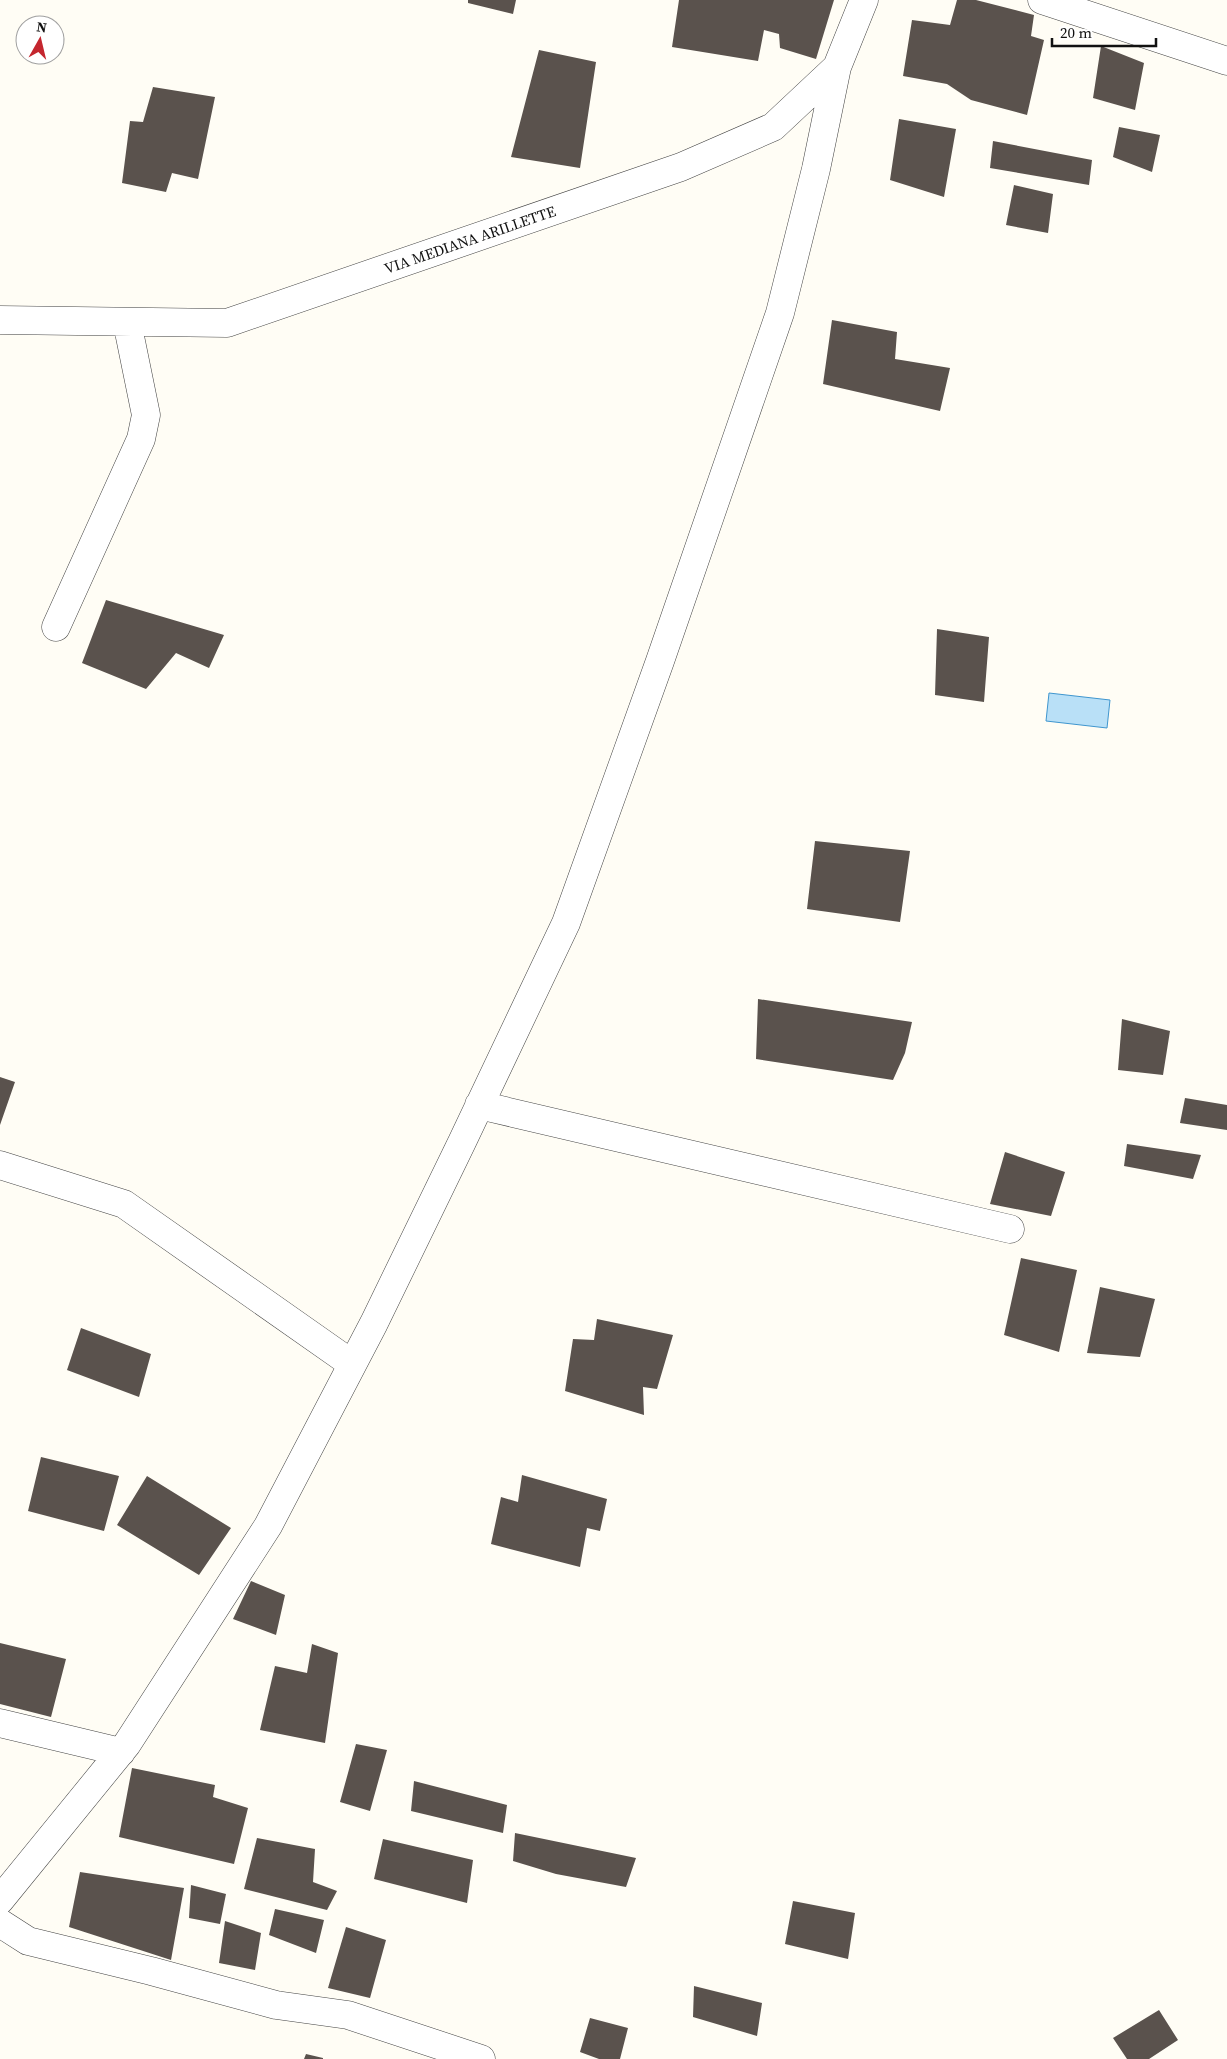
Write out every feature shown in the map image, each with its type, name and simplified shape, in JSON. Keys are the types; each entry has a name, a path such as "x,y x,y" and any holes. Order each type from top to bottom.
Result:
{"street":[{"name":"VIA MEDIANA ARILLETTE","path":"0,320 227,323 681,167 773,127 837,67 864,0"},
{"path":"1042,0 1227,62"},
{"path":"0,1900 121,1752 268,1526 352,1364 566,923 670,633 780,312 816,169 837,67"},
{"path":"56,627 141,439 146,415 127,322"},
{"path":"479,1105 1010,1229"},
{"path":"0,1165 124,1204 352,1364"},
{"path":"0,1723 121,1752"},
{"path":"0,1923 28,1941 151,1971 276,2005 348,2015 481,2059"}],"water":[{"path":"1049,693 1110,700 1107,728 1046,721"}],"building":[{"path":"468,0 516,0 513,14 468,3"},
{"path":"679,0 834,0 816,59 780,48 779,34 764,30 758,61 672,47"},
{"path":"957,0 976,0 1034,15 1031,36 1044,40 1027,115 971,100 947,84 903,76 912,20 950,25"},
{"path":"1101,46 1144,63 1135,110 1093,98"},
{"path":"539,50 596,62 580,168 511,157"},
{"path":"153,87 215,97 198,179 172,173 166,192 122,183 130,121 143,122"},
{"path":"899,119 956,129 944,197 890,180"},
{"path":"1119,127 1160,135 1152,172 1113,157"},
{"path":"993,141 1092,160 1089,185 990,168"},
{"path":"1014,185 1053,194 1048,233 1006,225"},
{"path":"832,320 897,332 895,359 950,368 940,411 823,384"},
{"path":"106,600 224,635 209,668 176,653 146,689 82,663"},
{"path":"937,629 989,637 984,702 935,695"},
{"path":"815,841 910,851 900,922 807,909"},
{"path":"758,999 912,1022 905,1053 893,1080 756,1059"},
{"path":"1122,1019 1170,1031 1163,1075 1118,1070"},
{"path":"0,1077 15,1082 0,1125"},
{"path":"1185,1098 1227,1105 1227,1130 1180,1123"},
{"path":"1127,1144 1201,1155 1193,1179 1124,1166"},
{"path":"1005,1152 1065,1172 1051,1216 990,1204"},
{"path":"1021,1258 1077,1270 1059,1352 1004,1335"},
{"path":"1100,1287 1155,1299 1140,1357 1087,1353"},
{"path":"597,1319 673,1335 657,1389 643,1387 644,1415 565,1391 573,1339 594,1340"},
{"path":"81,1328 151,1354 139,1397 67,1370"},
{"path":"41,1457 119,1476 104,1531 28,1511"},
{"path":"522,1475 607,1499 600,1531 587,1528 580,1567 491,1544 501,1497 518,1502"},
{"path":"147,1476 231,1528 199,1575 117,1525"},
{"path":"251,1581 285,1595 276,1635 233,1619"},
{"path":"0,1643 66,1659 51,1717 0,1704"},
{"path":"312,1644 338,1653 325,1743 260,1730 275,1666 307,1673"},
{"path":"356,1744 387,1750 370,1811 340,1802"},
{"path":"132,1768 215,1785 213,1797 248,1808 234,1864 119,1837"},
{"path":"414,1781 507,1805 503,1833 411,1811"},
{"path":"515,1833 636,1858 626,1887 556,1874 513,1861"},
{"path":"257,1838 315,1849 313,1882 337,1891 327,1910 244,1889"},
{"path":"383,1839 473,1860 467,1903 374,1879"},
{"path":"80,1872 184,1888 171,1960 69,1927"},
{"path":"191,1885 226,1894 220,1924 189,1918"},
{"path":"793,1901 855,1913 848,1959 785,1944"},
{"path":"275,1909 324,1920 316,1953 269,1935"},
{"path":"225,1921 261,1933 255,1970 219,1963"},
{"path":"346,1927 386,1940 370,1998 328,1988"},
{"path":"694,1986 762,2003 757,2036 693,2017"},
{"path":"1159,2010 1178,2040 1149,2059 1127,2059 1113,2038"},
{"path":"590,2018 628,2028 620,2059 599,2059 580,2052"},
{"path":"306,2054 323,2058 323,2059 304,2059"}]}
